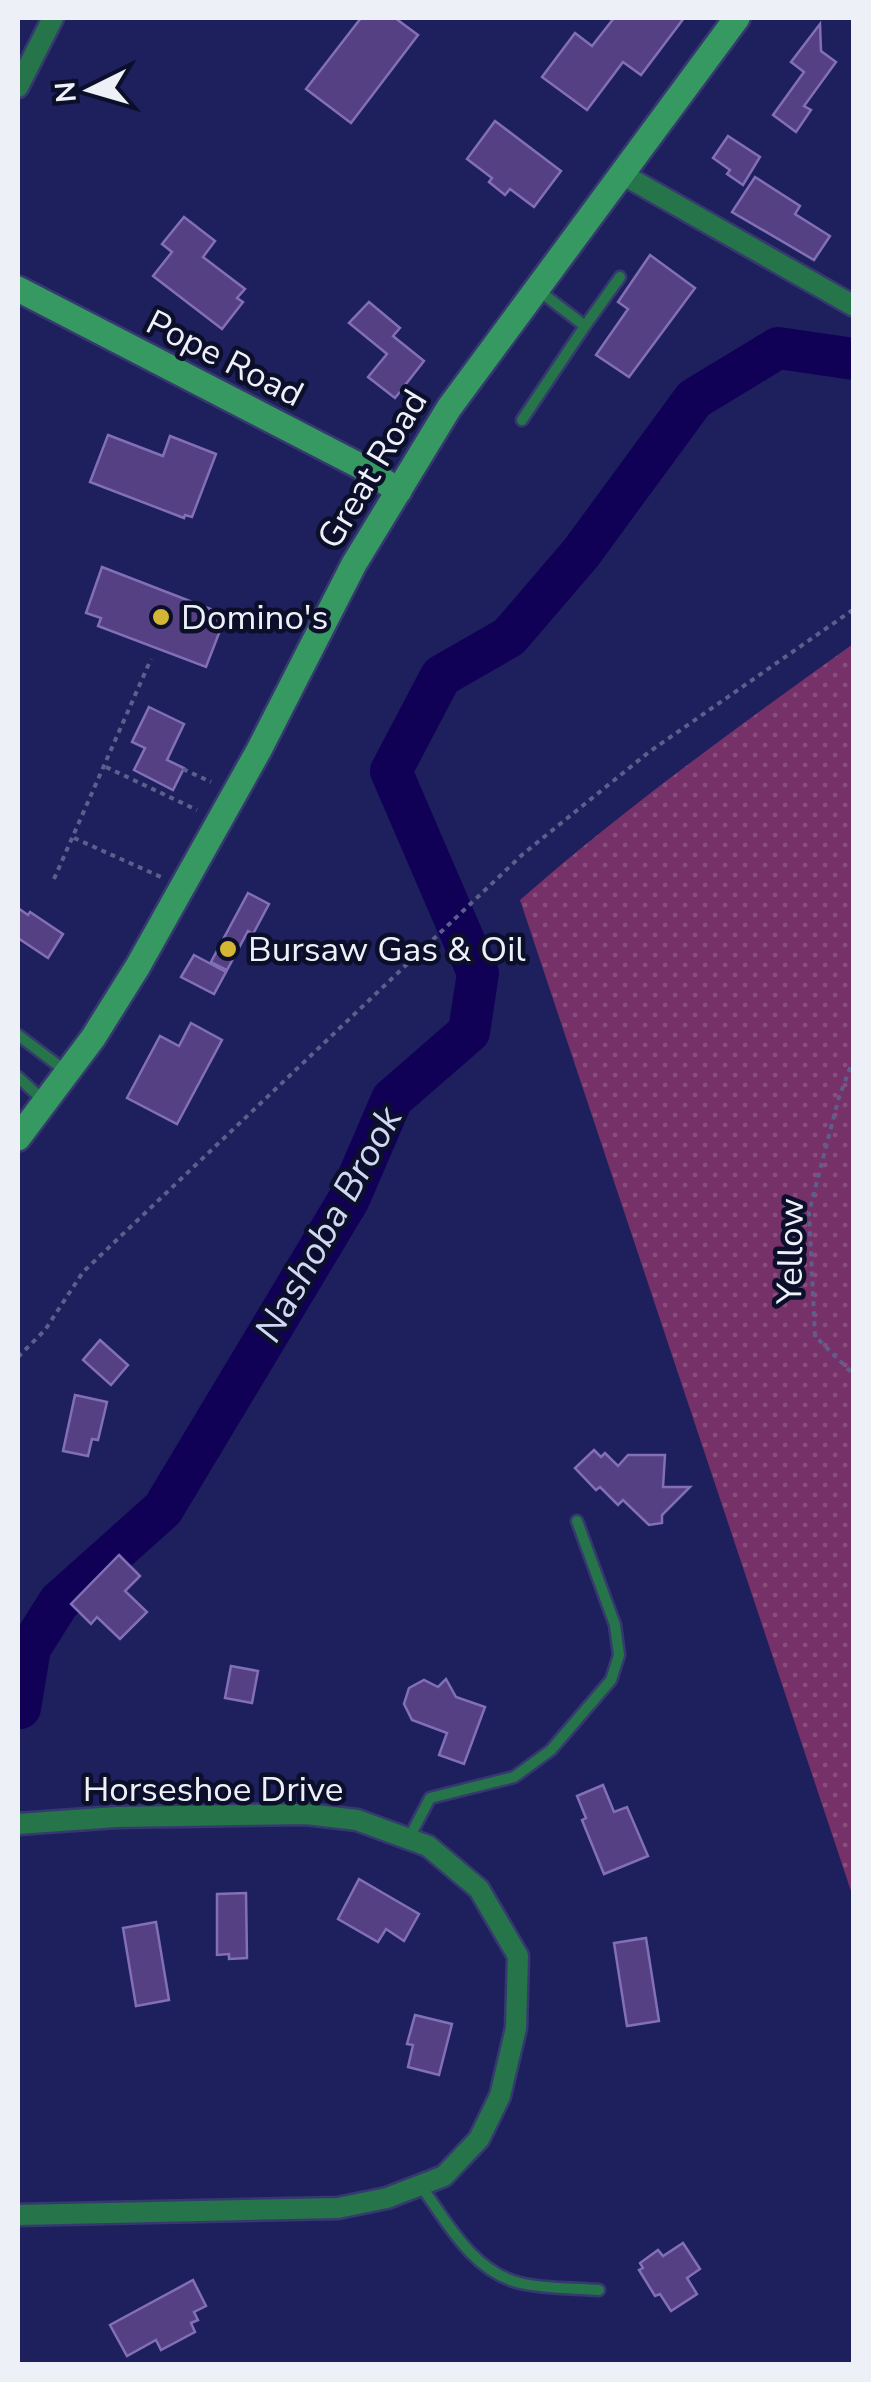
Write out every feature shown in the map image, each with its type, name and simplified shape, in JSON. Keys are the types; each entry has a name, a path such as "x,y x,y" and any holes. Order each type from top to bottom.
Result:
{"main road":[{"name":"Great Road","path":"18,1138 68,1072 138,966 258,750 354,564 449,408 737,18"},
{"name":"Pope Road","path":"18,289 362,467 399,491"}],"street":[{"path":"18,86 54,18"},
{"path":"622,174 854,306"},
{"name":"Horseshoe Drive","path":"18,1824 116,1817 306,1814 357,1820 428,1846 479,1889 518,1956 516,2028 500,2096 479,2139 444,2176 387,2198 338,2208 18,2215"}],"lane":[{"path":"522,420 620,277"},
{"path":"537,289 585,326"},
{"path":"18,1035 68,1072"},
{"path":"18,1077 44,1101"},
{"path":"409,1839 430,1798 514,1777 551,1750 611,1680 619,1655 615,1625 578,1521"},
{"path":"421,2185 468,2251 492,2270 518,2283 599,2290"}],"path":[{"path":"18,1357 45,1330 84,1272 523,854 649,752 854,608"},
{"path":"54,879 151,659"},
{"path":"106,767 197,810"},
{"path":"183,769 211,782"},
{"path":"73,838 161,877"},
{"name":"Yellow","path":"854,1058 838,1097 809,1212 815,1336 854,1375"}],"shaded area":[{"path":"853,644 853,1897 520,900 642,800"}],"building":[{"path":"361,18 395,18 418,35 351,123 306,89"},
{"path":"614,18 684,18 641,75 623,62 587,110 542,77 575,33 592,46"},
{"path":"820,24 821,51 836,62 804,106 811,110 796,132 773,115 804,72 791,62"},
{"path":"495,121 561,171 534,207 510,189 505,195 489,182 492,178 467,159"},
{"path":"728,136 760,157 743,185 713,158"},
{"path":"755,177 800,206 795,214 830,236 814,260 732,212"},
{"path":"184,217 215,241 203,257 245,289 237,298 243,302 222,329 153,276 172,252 162,244"},
{"path":"650,255 695,288 629,377 596,355 628,309 618,302"},
{"path":"369,302 400,328 393,336 424,361 395,398 368,377 387,354 349,323"},
{"path":"108,435 163,456 170,436 216,454 192,517 184,518 90,482"},
{"name":"Domino's","path":"102,567 226,615 206,667 98,626 101,618 86,613"},
{"path":"149,707 184,724 167,760 184,768 173,790 134,770 145,748 132,742"},
{"path":"248,893 269,904 253,934 248,931 227,970 211,962"},
{"path":"18,908 63,934 48,958 18,938"},
{"path":"194,955 226,972 214,994 181,977"},
{"path":"191,1023 222,1040 177,1124 127,1098 160,1036 179,1046"},
{"path":"100,1340 128,1365 111,1385 83,1360"},
{"path":"75,1395 107,1402 98,1440 92,1439 88,1456 63,1451"},
{"path":"594,1450 601,1457 605,1453 618,1466 628,1455 665,1455 663,1487 690,1487 662,1515 662,1523 649,1525 623,1500 618,1505 600,1487 596,1490 575,1468"},
{"path":"119,1555 140,1576 125,1591 147,1612 120,1639 97,1617 91,1624 71,1604"},
{"path":"231,1666 258,1671 252,1703 225,1698"},
{"path":"446,1679 456,1697 485,1707 464,1764 439,1755 447,1733 412,1720 404,1704 409,1688 424,1680 438,1687"},
{"path":"603,1785 614,1812 627,1807 648,1856 604,1874 582,1820 586,1818 577,1796"},
{"path":"359,1879 419,1914 404,1941 386,1929 378,1942 338,1919"},
{"path":"246,1893 247,1958 217,1955 217,1894"},
{"path":"156,1922 169,2000 136,2006 123,1928"},
{"path":"646,1938 659,2021 627,2026 614,1943"},
{"path":"415,2015 452,2024 439,2075 408,2067 413,2045 407,2044"},
{"path":"683,2243 700,2269 687,2278 697,2294 671,2311 660,2294 655,2296 639,2270 643,2268 640,2263 658,2250 663,2256"},
{"path":"193,2280 206,2306 194,2312 198,2320 191,2323 195,2332 161,2350 156,2340 127,2356 110,2325"}],"waterway":[{"name":"Nashoba Brook","path":"20,1708 30,1648 59,1602 163,1509 349,1199 392,1099 469,1032 478,973 391,771 441,676 509,637 581,553 694,399 778,348 854,359"}],"place":[{"name":"Domino's","path":"161,617"},
{"name":"Bursaw Gas & Oil","path":"228,949"}]}
